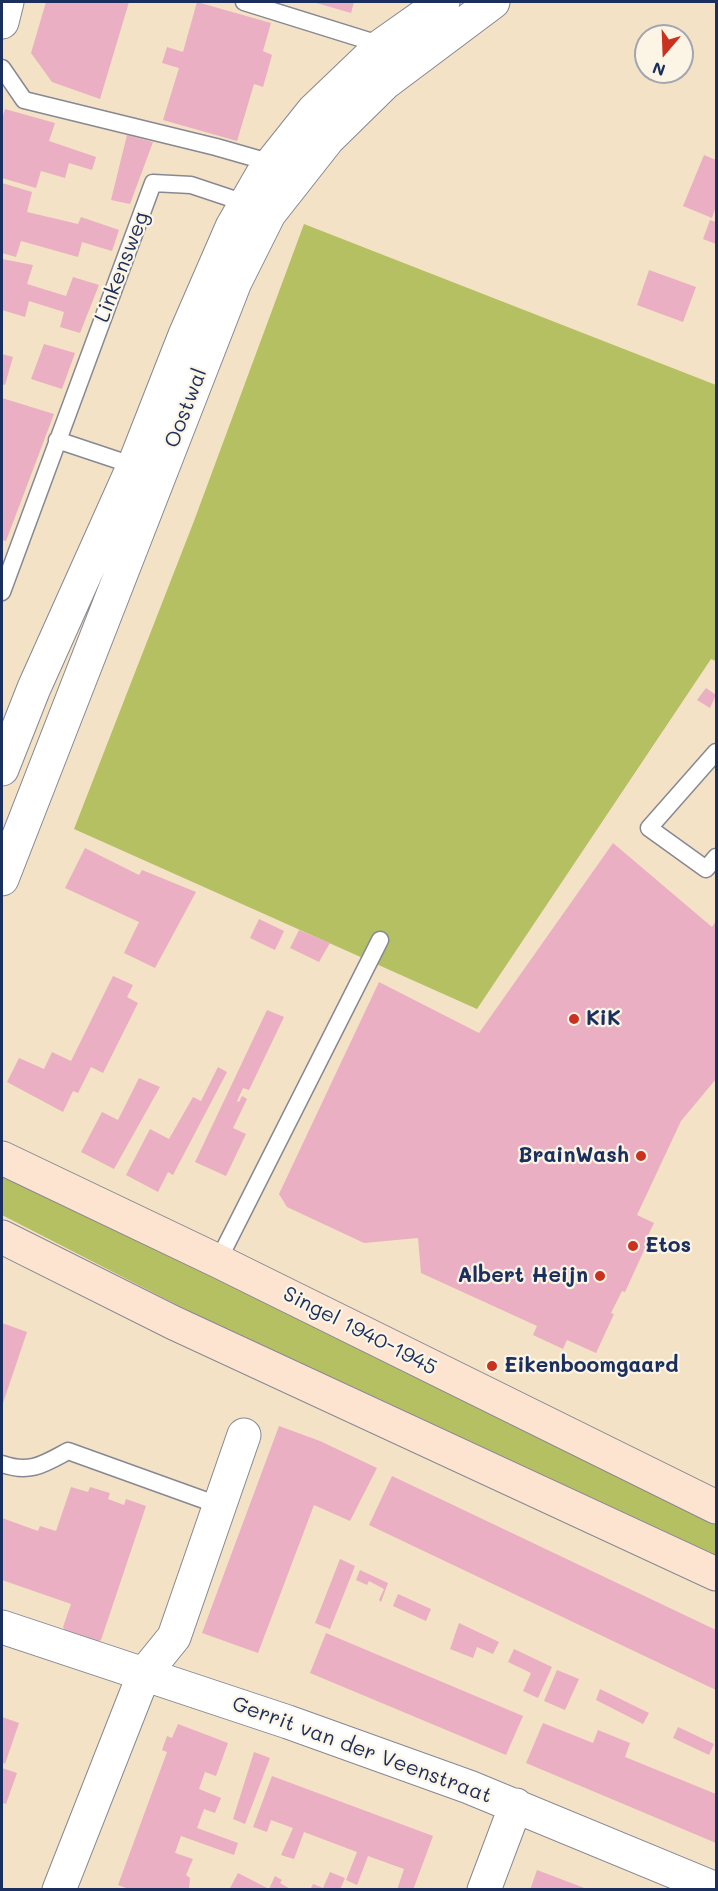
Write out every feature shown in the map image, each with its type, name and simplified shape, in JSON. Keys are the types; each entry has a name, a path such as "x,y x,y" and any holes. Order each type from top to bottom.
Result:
{"main road":[{"name":"Singel 1940-1945","path":"2,1158 218,1261 717,1507"},
{"path":"2,1237 174,1323 717,1575"}],"street":[{"path":"2,22 7,2"},
{"name":"Oostwal","path":"2,879 147,470 185,335 232,227 272,163 313,111 382,45 443,2"},
{"name":"Oostwal","path":"2,769 34,688 147,470 269,214 328,139 385,83 482,5"},
{"path":"59,1890 144,1674 174,1637 218,1505 244,1436"},
{"name":"Gerrit van der Veenstraat","path":"2,1626 516,1805 717,1889"},
{"path":"484,1890 516,1805"}],"lane":[{"path":"244,2 382,45"},
{"path":"2,68 24,100 272,163"},
{"name":"Linkensweg","path":"2,592 153,183 190,184 245,203"},
{"path":"57,440 147,470"},
{"path":"717,752 649,828 706,869 717,857"},
{"path":"218,1261 380,940"},
{"path":"2,1464 12,1467 37,1468 68,1451 218,1505"}],"green space":[{"path":"304,224 716,385 716,661 711,659 477,1009 74,829 194,521"},
{"path":"2,1177 716,1515 716,1561 292,1364 2,1215"}],"building":[{"path":"46,2 129,2 100,99 52,82 31,53"},
{"path":"197,2 271,23 263,51 272,55 263,87 254,84 237,141 163,120 179,68 162,63 167,47 183,52"},
{"path":"313,2 354,2 351,13"},
{"path":"5,109 55,123 49,141 96,157 92,170 69,163 65,178 41,171 36,188 2,178 2,119"},
{"path":"127,135 153,142 130,204 111,200"},
{"path":"704,155 716,160 716,206 712,218 683,206"},
{"path":"2,183 32,192 27,212 78,224 81,217 119,230 112,251 82,242 78,257 21,241 16,257 2,253"},
{"path":"710,220 716,222 716,244 703,239"},
{"path":"2,259 33,265 27,284 66,296 73,277 99,285 80,333 60,327 64,312 29,301 25,317 2,310"},
{"path":"649,270 696,287 683,322 637,305"},
{"path":"44,344 75,353 62,389 31,379"},
{"path":"2,354 13,357 5,385 2,384"},
{"path":"2,398 54,414 6,541 2,540"},
{"path":"706,688 716,695 710,708 697,700"},
{"path":"613,843 712,927 716,921 716,1079 681,1121 637,1215 654,1223 625,1292 622,1291 611,1313 614,1314 596,1353 567,1340 563,1349 533,1335 537,1326 421,1273 418,1238 364,1243 287,1207 279,1194 379,982 479,1033"},
{"path":"85,848 139,875 142,870 196,892 155,968 124,953 139,922 65,888"},
{"path":"259,919 284,931 275,950 250,938"},
{"path":"299,930 330,943 319,962 290,948"},
{"path":"113,976 133,985 127,997 138,1003 103,1073 91,1067 78,1093 73,1091 63,1112 7,1082 19,1058 44,1069 52,1052 71,1061"},
{"path":"267,1010 284,1017 249,1090 243,1088 237,1101 239,1102 242,1096 247,1099 233,1128 246,1134 226,1176 195,1162"},
{"path":"218,1067 227,1072 173,1175 168,1172 158,1192 126,1175 150,1129 169,1139 193,1097 201,1101"},
{"path":"139,1078 160,1087 114,1169 81,1152 102,1112 118,1120"},
{"path":"2,1323 27,1332 2,1406"},
{"path":"279,1426 320,1441 377,1468 350,1521 314,1505 258,1653 202,1633"},
{"path":"392,1476 716,1630 716,1690 369,1525"},
{"path":"71,1487 88,1492 90,1487 110,1493 108,1499 124,1505 126,1499 146,1506 101,1640 94,1643 67,1633 63,1627 71,1604 2,1580 2,1518 38,1531 40,1526 56,1531"},
{"path":"340,1559 355,1566 330,1629 315,1623"},
{"path":"360,1570 388,1583 381,1602 379,1600 384,1589 369,1581 367,1585 356,1580"},
{"path":"398,1594 431,1609 426,1621 393,1606"},
{"path":"459,1623 499,1642 493,1654 477,1647 473,1658 450,1649"},
{"path":"326,1633 523,1716 506,1755 310,1673"},
{"path":"514,1649 552,1667 538,1698 523,1691 531,1673 508,1662"},
{"path":"557,1670 579,1679 565,1710 544,1701"},
{"path":"600,1689 649,1713 643,1724 596,1700"},
{"path":"2,1717 19,1723 5,1764 2,1762"},
{"path":"543,1723 593,1743 598,1730 630,1743 625,1757 716,1794 716,1843 526,1763"},
{"path":"178,1724 228,1743 216,1776 205,1772 199,1789 221,1798 215,1813 204,1809 197,1828 238,1843 234,1855 181,1836 175,1853 193,1859 186,1875 190,1878 189,1888 131,1890 118,1885 167,1752 162,1750 167,1736 172,1738"},
{"path":"678,1727 714,1744 709,1755 673,1738"},
{"path":"254,1752 270,1758 245,1824 233,1819"},
{"path":"2,1768 17,1773 6,1804 2,1803"},
{"path":"272,1776 433,1836 413,1890 397,1890 404,1869 368,1856 357,1885 346,1880 357,1852 304,1832 294,1859 281,1855 293,1828 271,1820 267,1832 253,1827"},
{"path":"537,1870 587,1889 587,1890 530,1890"},
{"path":"330,1872 345,1878 340,1890 310,1890 313,1884 323,1888"},
{"path":"238,1873 269,1889 275,1876 282,1880 280,1883 292,1890 229,1890"}],"place":[{"name":"KiK","path":"574,1019"},
{"name":"BrainWash","path":"641,1156"},
{"name":"Etos","path":"633,1246"},
{"name":"Albert Heijn","path":"600,1276"},
{"name":"Eikenboomgaard","path":"492,1366"}]}
